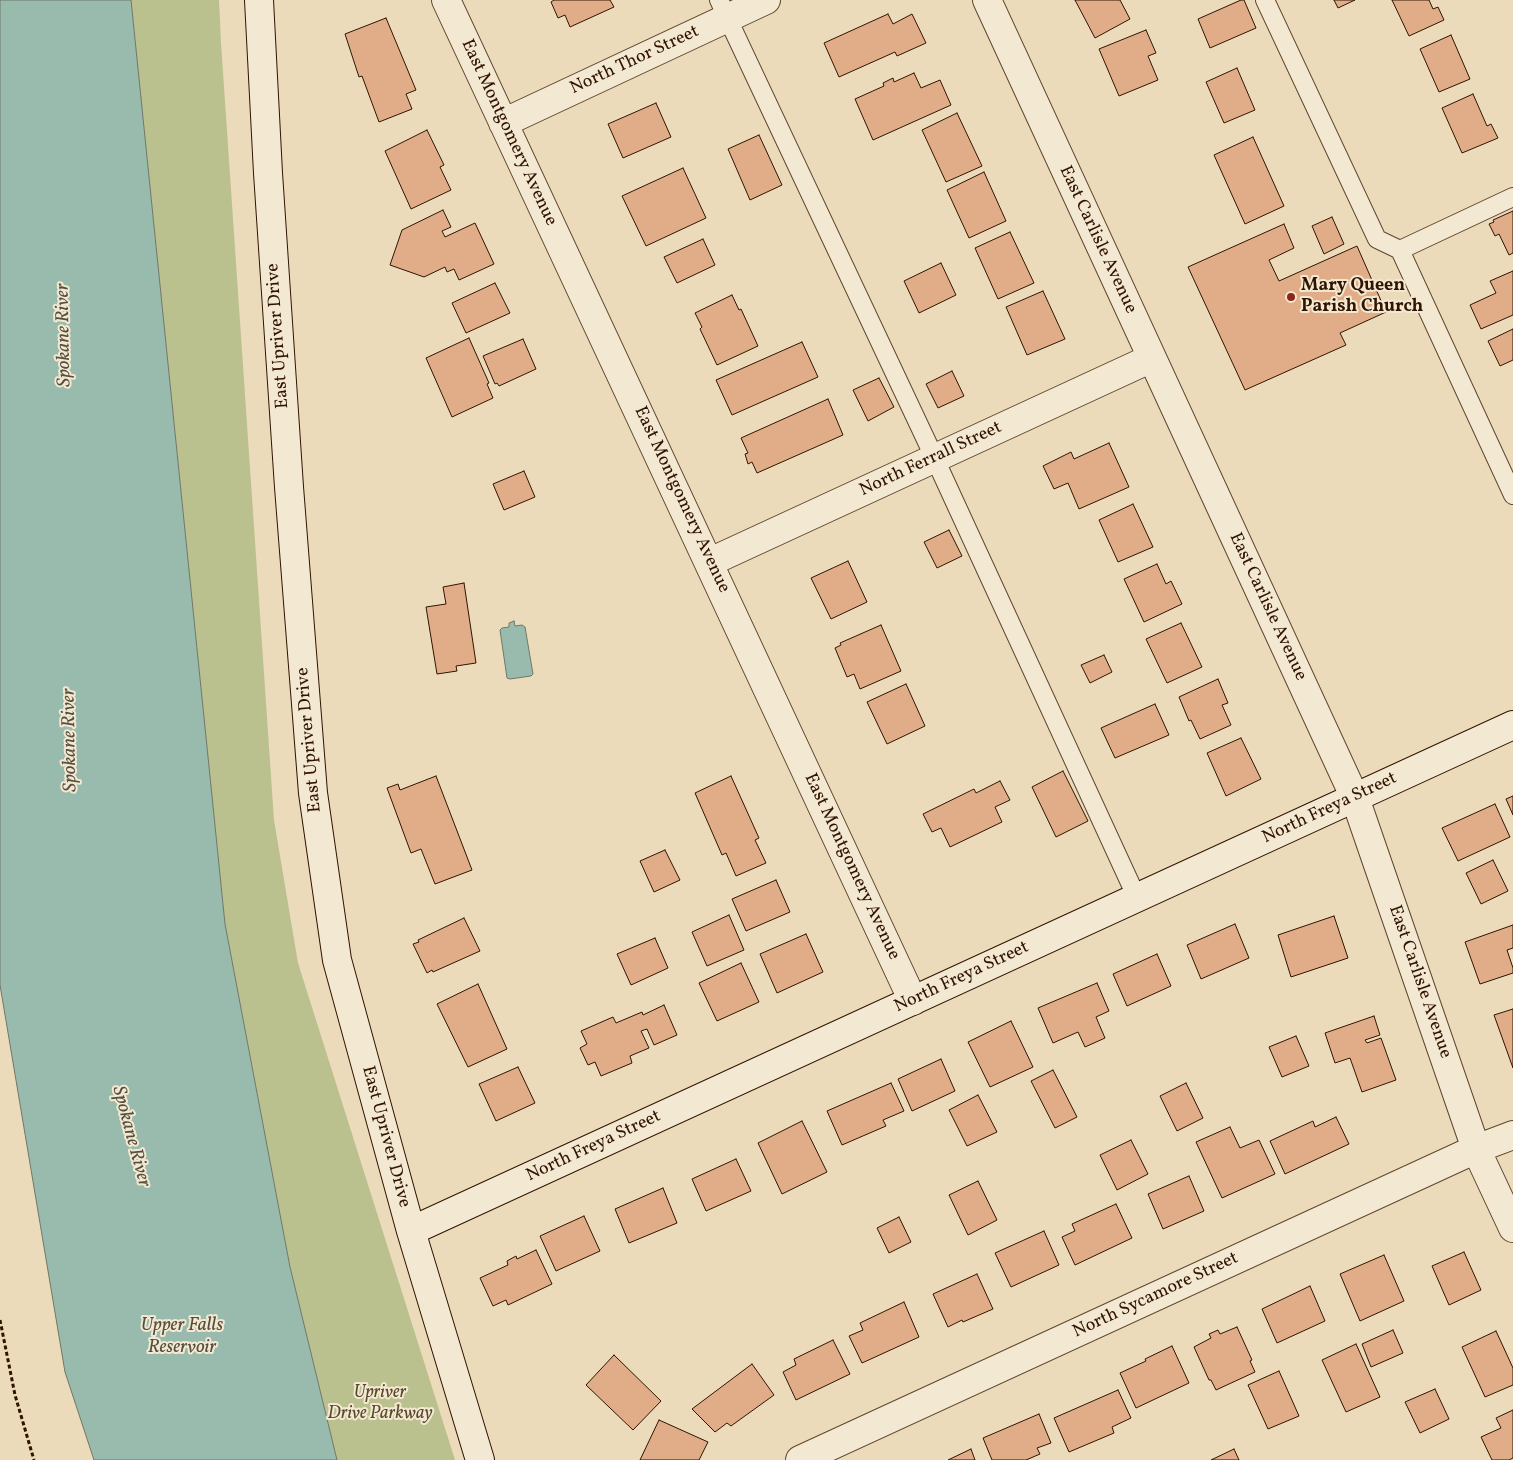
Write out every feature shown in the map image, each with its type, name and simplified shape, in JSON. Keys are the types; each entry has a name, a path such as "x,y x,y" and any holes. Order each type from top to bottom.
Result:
{"street":[{"name":"East Upriver Drive","path":"259,0 268,173 285,428 313,793 337,960 411,1231 480,1460"},
{"name":"East Montgomery Avenue","path":"446,0 913,1000"},
{"name":"North Thor Street","path":"503,122 723,9 766,0"},
{"name":"East Carlisle Avenue","path":"987,0 1354,798 1476,1149 1513,1228"},
{"name":"North Ferrall Street","path":"710,562 1152,358"},
{"name":"North Freya Street","path":"411,1231 1513,725"},
{"name":"North Sycamore Street","path":"800,1460 1476,1149 1513,1135"}],"lane":[{"path":"1265,0 1377,239 1400,250 1513,495"},
{"path":"723,9 1137,898"},
{"path":"1400,250 1513,197"}],"path":[{"path":"0,1320 15,1395 34,1460"}],"green space":[{"name":"Upriver Drive Parkway","path":"131,0 219,0 274,820 298,963 455,1460 337,1460 290,1267 225,924"}],"water":[{"name":"Upper Falls Reservoir","path":"0,0 131,0 225,924 290,1267 337,1460 94,1460 65,1372 0,985"},
{"path":"514,621 515,626 522,625 525,627 533,674 531,676 510,679 507,678 500,630 509,627 509,623"}],"building":[{"path":"554,0 610,0 614,7 570,27 565,15 558,18 551,2"},
{"path":"1075,0 1120,0 1130,19 1095,38"},
{"path":"1244,0 1256,28 1210,48 1198,19"},
{"path":"1334,0 1355,0 1338,8"},
{"path":"1392,0 1429,0 1433,9 1438,7 1444,20 1409,36"},
{"path":"888,14 893,24 912,14 926,43 897,56 895,52 839,77 824,43"},
{"path":"386,18 416,90 406,94 412,109 379,122 362,76 359,77 345,34"},
{"path":"1146,30 1156,53 1148,56 1158,80 1119,96 1099,49"},
{"path":"1451,35 1470,79 1439,92 1420,49"},
{"path":"1237,68 1255,110 1224,123 1206,82"},
{"path":"914,73 921,88 940,80 951,105 873,140 855,99 884,86 883,83 893,78 894,82"},
{"path":"1473,94 1487,126 1491,124 1498,138 1462,153 1442,108"},
{"path":"656,103 671,137 623,158 608,124"},
{"path":"957,113 982,166 946,182 922,130"},
{"path":"427,130 444,165 440,167 451,190 411,209 385,151"},
{"path":"759,135 782,185 750,200 728,149"},
{"path":"1253,137 1284,206 1245,224 1214,155"},
{"path":"683,168 706,218 646,246 622,196"},
{"path":"984,172 1006,221 969,238 947,190"},
{"path":"443,210 451,227 442,231 445,237 475,223 494,264 459,280 454,269 447,272 445,267 424,277 390,265 402,230"},
{"path":"1513,211 1513,253 1509,255 1499,234 1495,236 1489,224 1494,222 1493,220"},
{"path":"1332,217 1344,244 1324,254 1312,226"},
{"name":"Mary Queen Parish Church","path":"1284,224 1294,248 1269,260 1279,281 1357,246 1386,312 1340,333 1346,345 1245,390 1188,267"},
{"path":"1010,232 1034,283 998,299 975,248"},
{"path":"703,239 715,265 677,283 664,257"},
{"path":"941,263 956,295 919,313 904,281"},
{"path":"1513,271 1513,315 1481,329 1470,305 1496,293 1490,281"},
{"path":"495,283 510,313 466,333 452,303"},
{"path":"1043,291 1065,339 1027,355 1006,307"},
{"path":"732,295 739,310 741,309 758,346 717,365 700,329 702,327 695,313"},
{"path":"1513,329 1513,360 1500,366 1488,341"},
{"path":"469,338 489,383 487,384 493,398 452,417 426,358"},
{"path":"523,339 536,369 499,386 497,383 495,384 483,356"},
{"path":"802,342 818,377 732,415 716,380"},
{"path":"952,371 964,396 938,408 926,384"},
{"path":"879,378 894,407 868,421 853,390"},
{"path":"828,399 843,435 757,473 752,462 748,464 745,454 748,453 741,438"},
{"path":"1109,443 1129,487 1079,509 1068,483 1054,489 1043,466 1071,452 1074,459"},
{"path":"524,471 535,497 504,510 493,484"},
{"path":"1133,504 1153,547 1118,562 1099,520"},
{"path":"949,530 962,556 937,568 924,542"},
{"path":"848,561 867,602 831,619 811,578"},
{"path":"1157,564 1166,584 1171,581 1182,604 1144,622 1124,579"},
{"path":"464,583 476,663 456,666 457,671 437,674 426,607 446,604 443,587"},
{"path":"1181,623 1202,667 1167,683 1146,639"},
{"path":"881,625 901,671 860,689 854,674 847,677 835,648 841,645 840,643"},
{"path":"1104,655 1112,672 1090,683 1081,665"},
{"path":"1218,679 1228,703 1222,705 1231,725 1200,739 1191,720 1189,721 1179,697"},
{"path":"906,684 925,726 887,744 867,702"},
{"path":"1155,704 1169,735 1115,758 1101,728"},
{"path":"1241,738 1261,779 1226,796 1207,753"},
{"path":"1063,771 1088,821 1056,837 1032,787"},
{"path":"436,776 472,870 435,884 421,849 411,853 387,788 398,784 400,790"},
{"path":"731,776 759,838 755,840 766,863 736,876 726,853 722,855 695,793"},
{"path":"1000,781 1010,800 995,807 1002,822 950,847 941,828 932,832 923,814 974,789 976,793"},
{"path":"1513,796 1513,815 1506,799"},
{"path":"1495,804 1510,837 1458,861 1442,828"},
{"path":"665,850 680,880 654,892 640,861"},
{"path":"1493,860 1508,891 1481,904 1466,873"},
{"path":"776,880 790,912 746,931 732,899"},
{"path":"729,915 744,950 707,966 692,932"},
{"path":"1334,916 1348,958 1291,977 1278,935"},
{"path":"464,918 480,951 427,973 413,944"},
{"path":"1235,924 1249,958 1201,979 1187,945"},
{"path":"1513,925 1513,948 1507,950 1513,973 1480,984 1465,942"},
{"path":"806,934 823,972 777,993 760,954"},
{"path":"655,938 668,968 631,985 617,954"},
{"path":"1157,954 1171,986 1127,1006 1113,974"},
{"path":"741,963 759,1002 717,1021 699,983"},
{"path":"1097,983 1109,1011 1096,1017 1105,1038 1085,1047 1078,1032 1053,1043 1038,1008"},
{"path":"478,984 507,1049 468,1067 437,1004"},
{"path":"664,1005 677,1035 654,1045 647,1029 641,1031 649,1048 630,1056 632,1063 601,1076 595,1062 588,1065 580,1048 587,1044 581,1031 613,1017 616,1023 642,1012 643,1015"},
{"path":"1513,1009 1513,1068 1494,1015"},
{"path":"1374,1016 1380,1035 1365,1040 1367,1043 1381,1038 1396,1080 1362,1092 1350,1058 1335,1063 1325,1033"},
{"path":"1011,1021 1033,1067 990,1087 968,1042"},
{"path":"1296,1036 1309,1066 1282,1077 1269,1047"},
{"path":"941,1059 955,1091 912,1111 898,1079"},
{"path":"518,1067 535,1103 496,1121 479,1084"},
{"path":"1053,1070 1077,1117 1055,1128 1031,1081"},
{"path":"891,1083 904,1111 883,1120 886,1126 842,1145 827,1111"},
{"path":"1186,1083 1203,1118 1177,1131 1160,1096"},
{"path":"978,1095 997,1132 967,1146 949,1110"},
{"path":"1336,1117 1349,1144 1285,1174 1270,1141 1313,1121 1315,1127"},
{"path":"802,1121 827,1172 782,1194 758,1143"},
{"path":"1230,1127 1240,1148 1259,1140 1275,1174 1222,1198 1196,1142"},
{"path":"1131,1140 1148,1174 1117,1190 1100,1155"},
{"path":"736,1159 751,1191 706,1211 692,1179"},
{"path":"1189,1176 1204,1211 1163,1229 1148,1194"},
{"path":"978,1181 997,1220 968,1235 949,1195"},
{"path":"663,1188 677,1223 629,1243 615,1209"},
{"path":"1116,1204 1132,1238 1075,1265 1062,1237 1075,1231 1072,1224"},
{"path":"584,1216 600,1251 556,1271 540,1236"},
{"path":"899,1217 911,1242 889,1253 877,1228"},
{"path":"1044,1231 1059,1265 1011,1287 995,1253"},
{"path":"536,1250 552,1284 508,1305 506,1300 493,1306 480,1278 508,1265 507,1261 516,1256 517,1259"},
{"path":"1464,1252 1481,1290 1449,1305 1432,1266"},
{"path":"1384,1255 1404,1301 1360,1321 1340,1274"},
{"path":"977,1274 993,1309 948,1327 933,1294"},
{"path":"1310,1286 1325,1321 1277,1343 1262,1309"},
{"path":"904,1302 919,1337 862,1363 849,1336 863,1330 860,1323"},
{"path":"1237,1327 1252,1360 1250,1361 1255,1372 1216,1390 1211,1380 1209,1380 1194,1347 1211,1338 1209,1334 1218,1330 1220,1334"},
{"path":"1393,1330 1403,1353 1371,1367 1362,1344"},
{"path":"1496,1331 1513,1368 1513,1385 1485,1397 1462,1347"},
{"path":"833,1340 850,1374 796,1400 783,1372 796,1365 794,1359"},
{"path":"1356,1344 1380,1397 1346,1412 1322,1360"},
{"path":"1172,1346 1189,1383 1136,1408 1120,1373"},
{"path":"614,1355 661,1401 633,1430 586,1385"},
{"path":"752,1364 774,1395 731,1426 727,1423 715,1432 692,1409"},
{"path":"1279,1371 1299,1416 1268,1429 1248,1385"},
{"path":"1435,1389 1449,1419 1420,1433 1405,1402"},
{"path":"1118,1390 1131,1418 1112,1427 1114,1433 1069,1452 1054,1418"},
{"path":"1513,1410 1513,1458 1509,1460 1492,1460 1481,1437 1501,1428 1496,1418"},
{"path":"1039,1414 1051,1443 1037,1448 1040,1454 1026,1460 992,1460 983,1438"},
{"path":"659,1420 708,1442 699,1460 640,1460"},
{"path":"971,1449 975,1460 948,1460"},
{"path":"1234,1449 1239,1460 1211,1460"}],"place":[{"name":"Mary Queen Parish Church","path":"1291,297"}],"water label":[{"name":"Spokane River","path":"65,335"},
{"name":"Spokane River","path":"71,740"},
{"name":"Spokane River","path":"130,1137"}]}
